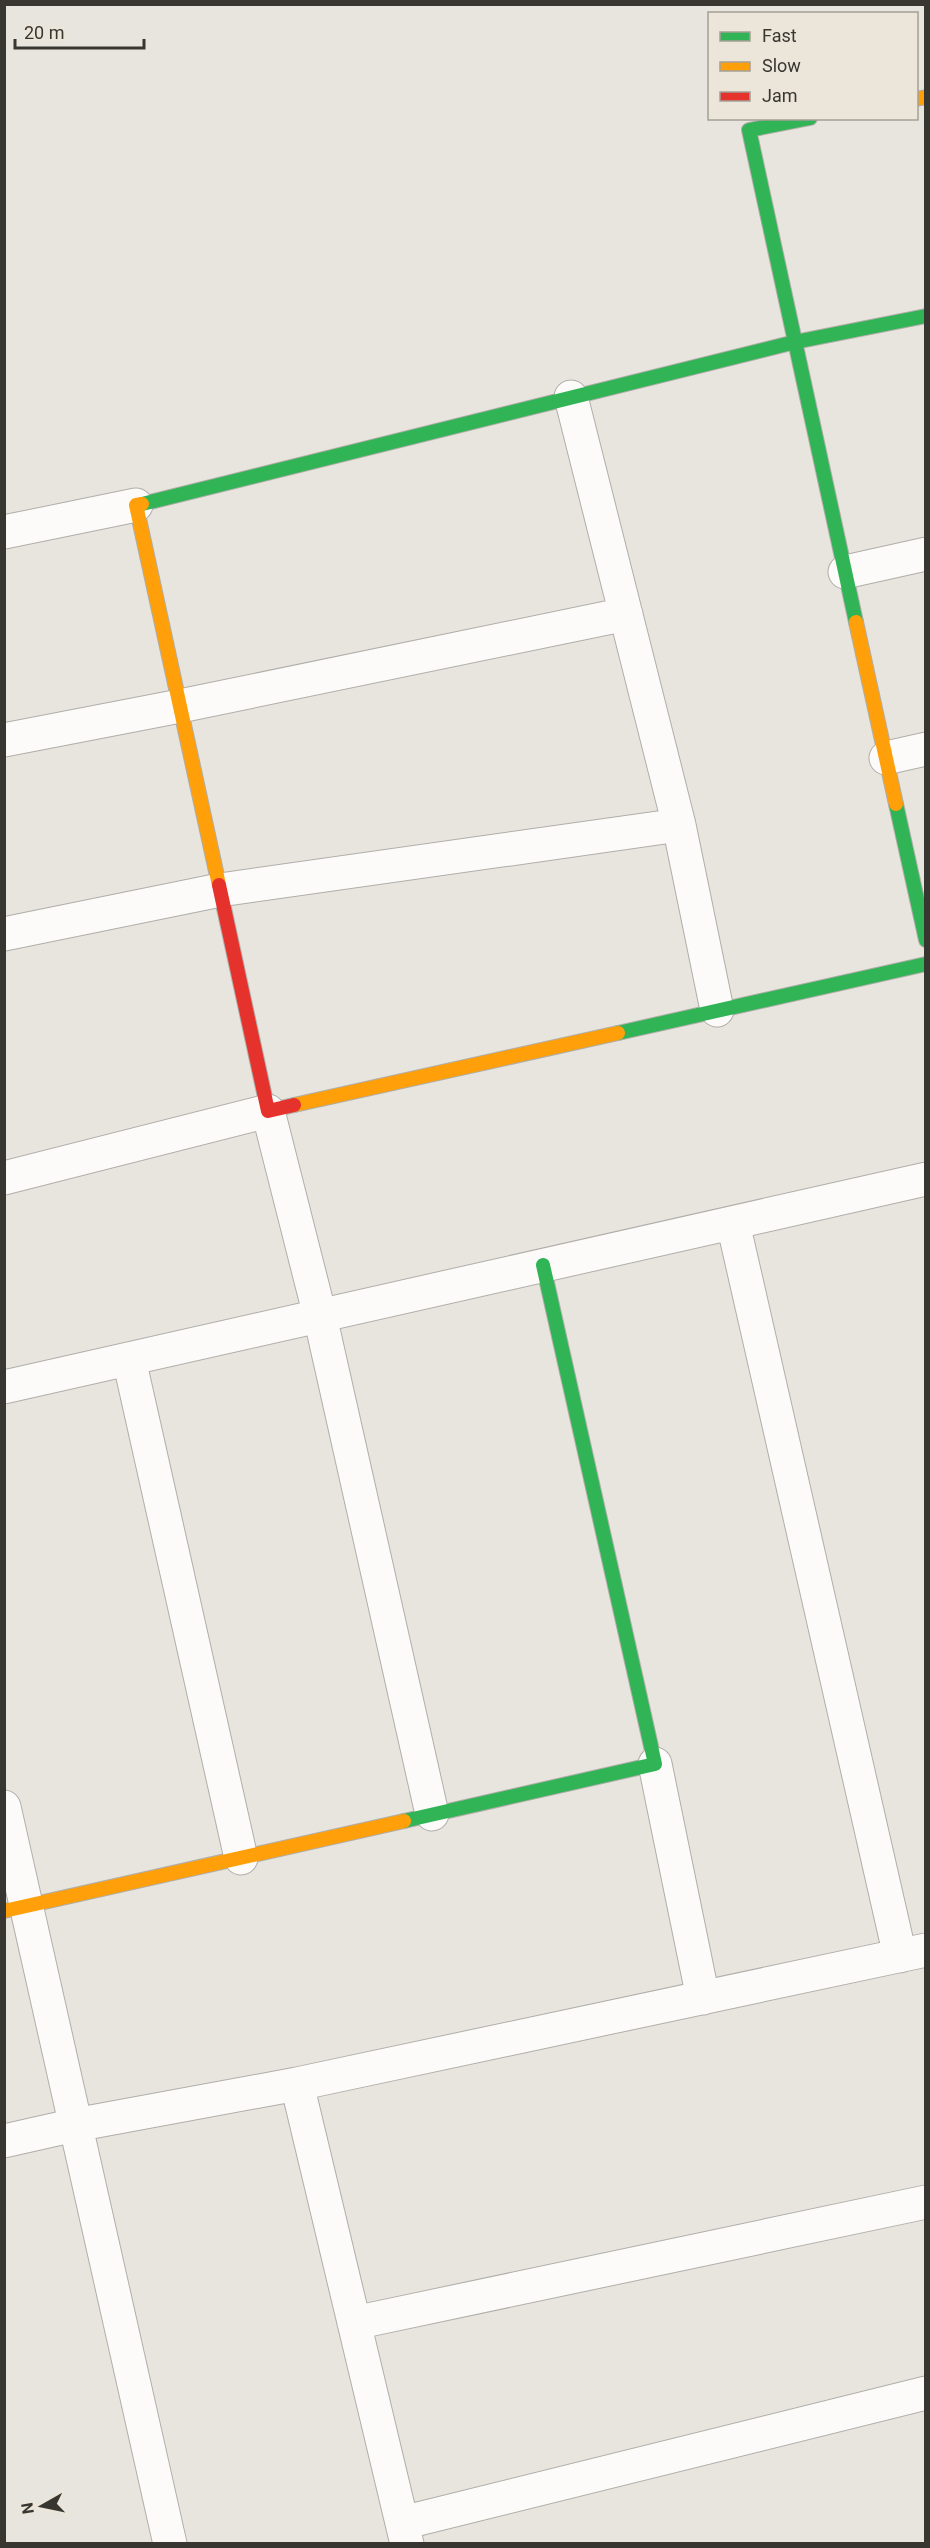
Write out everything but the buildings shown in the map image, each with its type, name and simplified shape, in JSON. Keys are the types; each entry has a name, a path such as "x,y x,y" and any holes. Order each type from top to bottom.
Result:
{"street":[{"path":"800,120 749,130 926,940"},
{"path":"4,532 136,505 795,342 926,316"},
{"path":"571,397 679,825 717,1010"},
{"path":"136,505 268,1111 320,1316 432,1814"},
{"path":"845,572 926,554"},
{"path":"4,740 626,614"},
{"path":"886,758 926,749"},
{"path":"4,934 220,890 679,825"},
{"path":"4,1178 268,1111 926,964"},
{"path":"4,1387 926,1179"},
{"path":"4,2141 75,2125 297,2084 913,1953 733,1223"},
{"path":"543,1266 655,1764 703,1998"},
{"path":"129,1359 241,1858"},
{"path":"16,1908 655,1764"},
{"path":"4,1807 16,1908 75,2125 170,2544"},
{"path":"297,2084 404,2534 926,2393"},
{"path":"354,2323 926,2202"}],"traffic: fast":[{"path":"800,120 749,130 856,622"},
{"path":"142,504 795,342 926,316"},
{"path":"896,804 926,940"},
{"path":"618,1033 926,964"},
{"path":"404,1821 655,1764 543,1265"}],"traffic: slow":[{"path":"918,99 926,97"},
{"path":"142,504 136,505 219,885"},
{"path":"856,622 896,804"},
{"path":"294,1105 618,1033"},
{"path":"4,1911 404,1821"}],"traffic: jam":[{"path":"219,885 268,1111 294,1105"}]}
